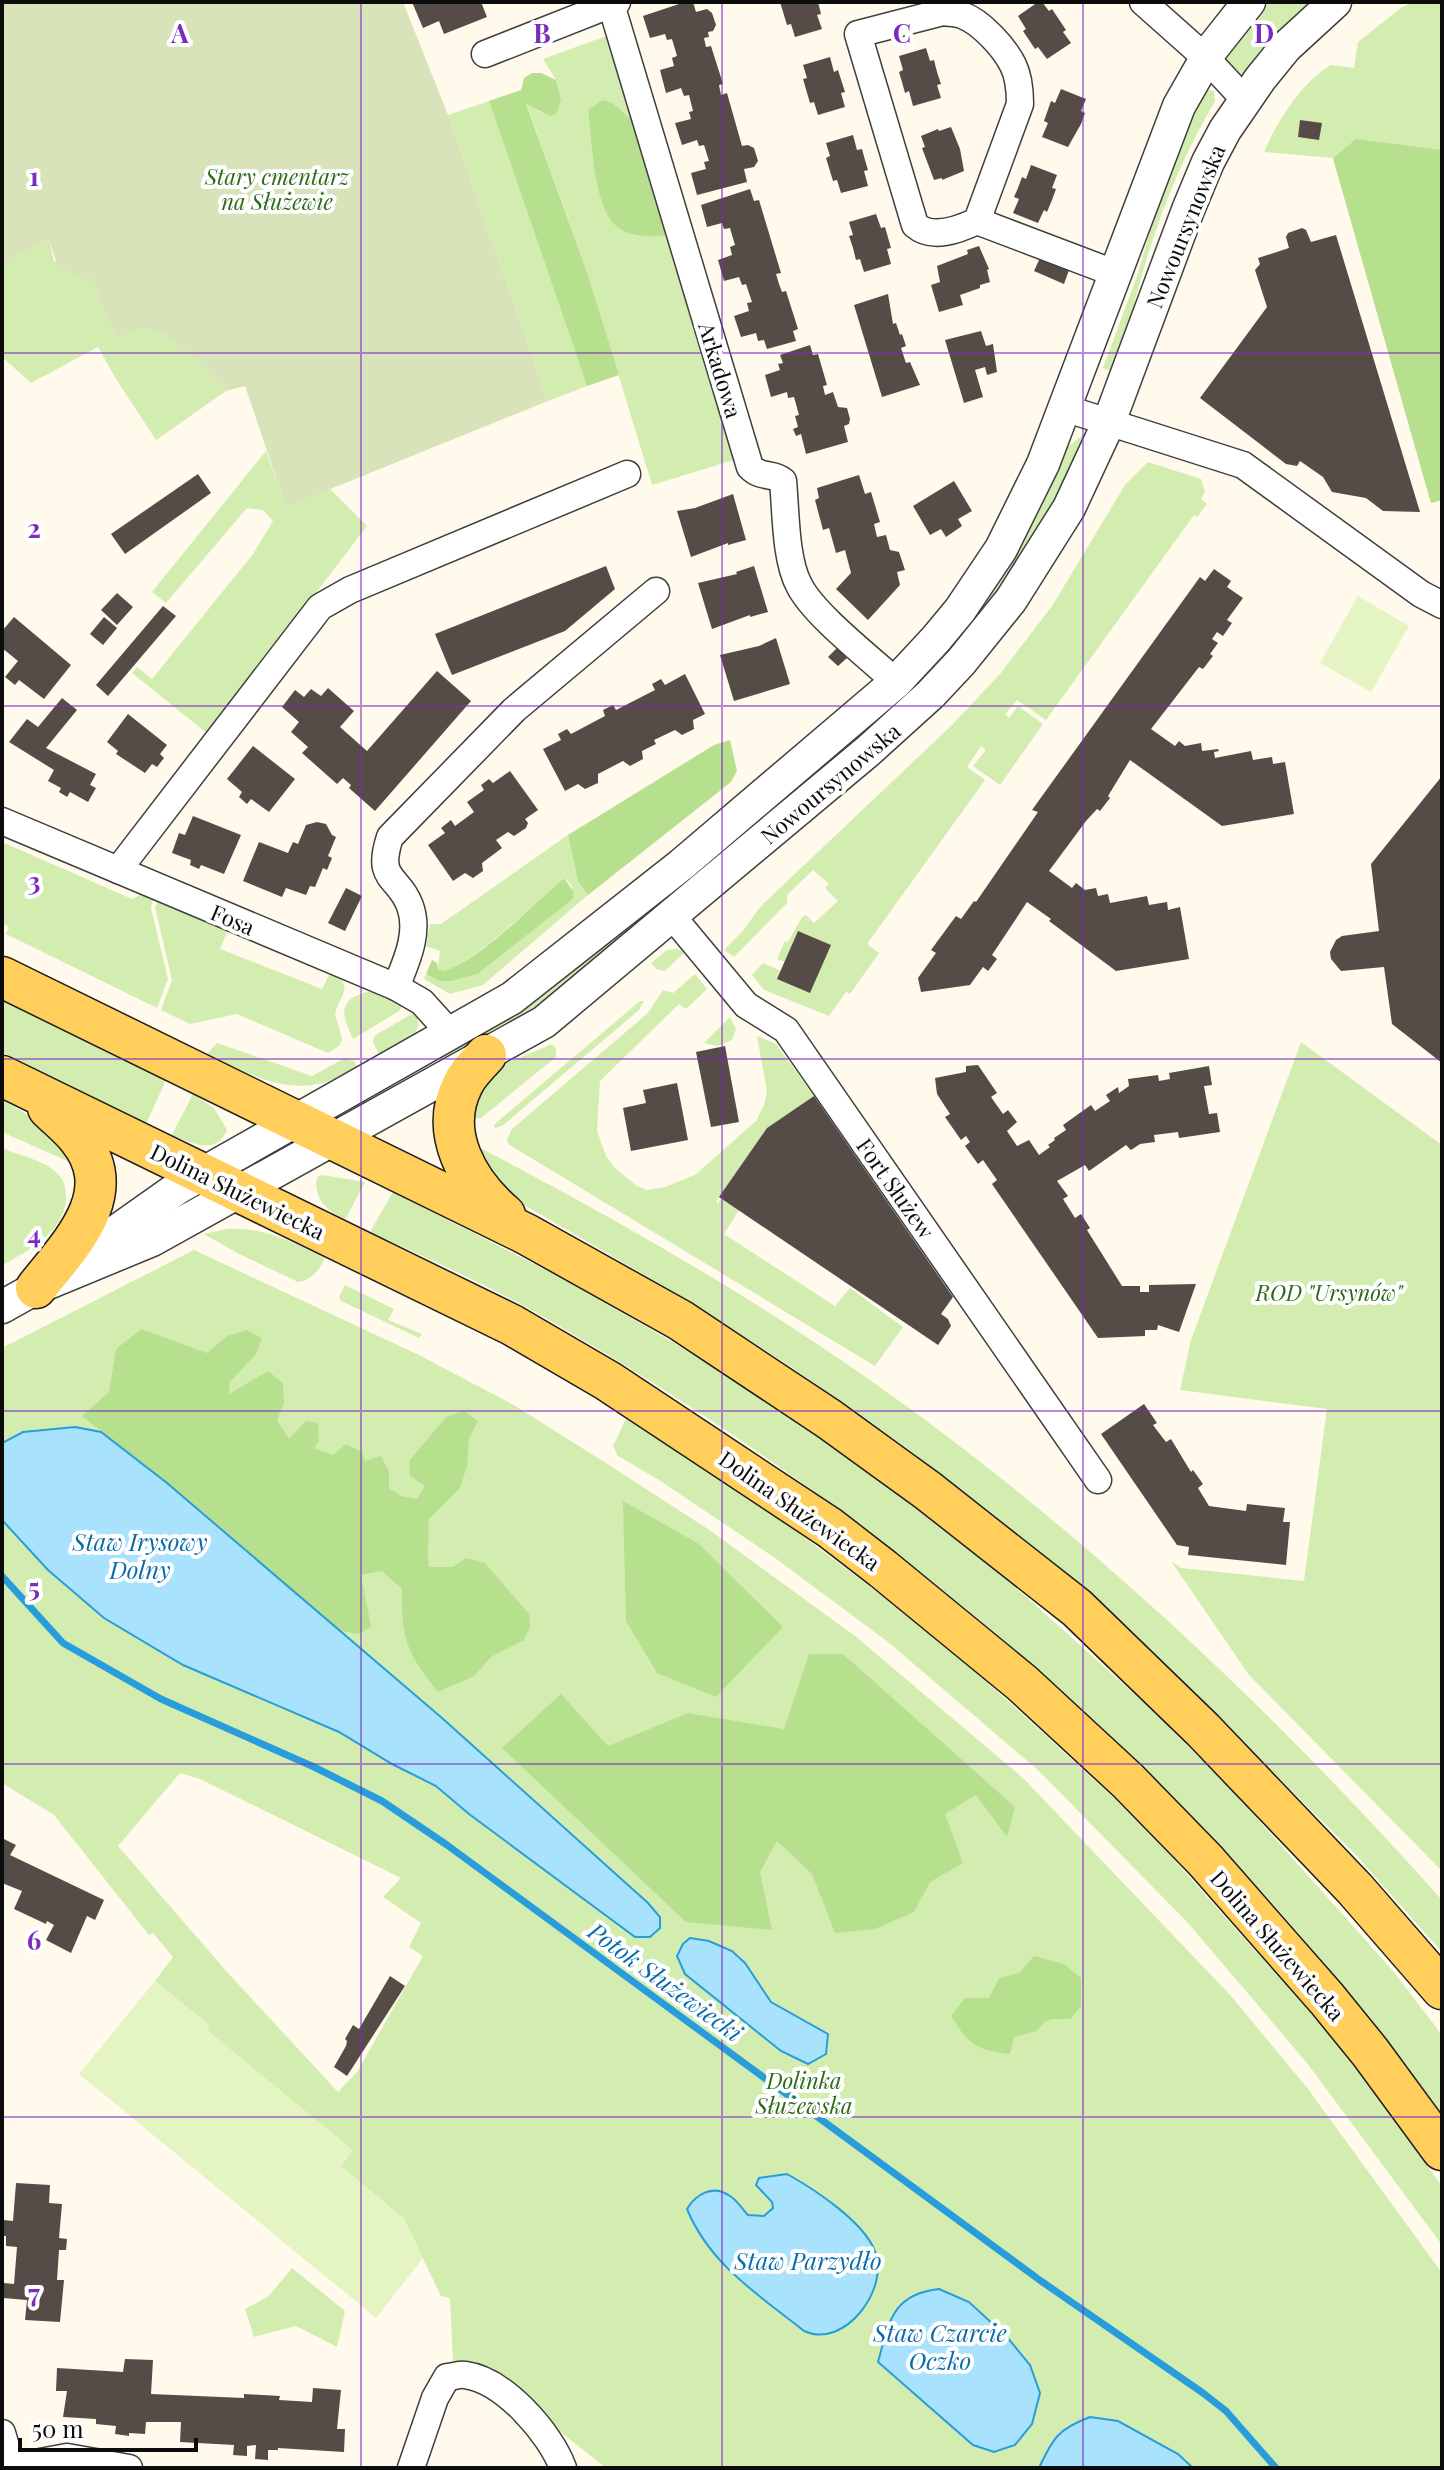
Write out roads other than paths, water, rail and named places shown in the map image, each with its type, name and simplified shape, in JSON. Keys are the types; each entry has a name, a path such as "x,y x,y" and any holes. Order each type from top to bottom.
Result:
{"main road":[{"path":"2,977 526,1234 680,1320 817,1411 927,1490 1077,1608 1203,1730 1355,1889 1442,1989"},
{"path":"486,1055 465,1080 457,1097 452,1115 454,1132 465,1167 484,1196 526,1234"},
{"path":"15,1083 80,1139 93,1169 93,1201 83,1229 36,1288"},
{"name":"Dolina Służewiecka","path":"15,1083 512,1325 608,1381 830,1528 1022,1683 1128,1781 1205,1860 1327,1999 1442,2150"}],"street":[{"name":"Nowoursynowska","path":"2,1307 36,1288 149,1207 202,1174 512,998 669,875 896,682 960,610 1001,549 1031,492 1163,143 1189,86 1206,58 1249,2"},
{"name":"Nowoursynowska","path":"36,1288 152,1240 560,1011 900,723 961,662 1011,600 1047,546 1087,473 1109,422 1203,174 1225,130 1286,47 1335,2"},
{"path":"485,54 614,3"},
{"name":"Arkadowa","path":"614,3 750,467 757,474 783,481 792,567 798,584 807,599 896,682"},
{"path":"1153,8 1245,100"},
{"path":"977,221 1020,104 1020,85 1013,65 997,43 962,15 943,12 858,34 915,225 930,233 977,221 1114,273"},
{"path":"1064,408 1243,465 1421,594 1442,605"},
{"path":"118,870 320,607 343,594 627,474"},
{"path":"396,987 410,952 413,923 410,904 385,866 390,837 514,710 656,591"},
{"name":"Fosa","path":"2,821 396,987 422,1002 451,1034"},
{"name":"Fort Służew","path":"672,916 746,1005 786,1030 1098,1480"},
{"path":"411,2468 435,2398 447,2377 465,2375 486,2382 512,2397 537,2426 563,2468"},
{"path":"2,2433 7,2462 35,2463 67,2457 129,2468"}],"water":[{"name":"Staw Irysowy Dolny","path":"75,1427 101,1432 167,1483 442,1718 648,1903 660,1917 660,1928 650,1937 635,1937 436,1786 339,1732 183,1665 104,1618 48,1570 2,1520 2,1443 23,1432"},
{"path":"690,1938 709,1941 732,1951 745,1963 771,2002 828,2034 826,2054 808,2064 781,2051 685,1974 677,1956"},
{"name":"Staw Parzydło","path":"787,2174 849,2217 875,2251 878,2266 870,2298 848,2324 834,2332 819,2335 804,2331 737,2278 709,2247 687,2209 700,2195 717,2191 733,2198 748,2215 764,2216 773,2208 772,2202 756,2185 759,2178"},
{"name":"Staw Czarcie Oczko","path":"939,2289 969,2302 1007,2337 1030,2365 1040,2393 1032,2424 1015,2445 994,2452 973,2445 878,2362 895,2312 911,2297"},
{"path":"1090,2417 1118,2421 1178,2454 1193,2468 1039,2468 1048,2449 1063,2430"}],"waterway":[{"name":"Potok Służewiecki","path":"2,1576 63,1643 161,1699 382,1801 447,1845 1041,2281 1203,2393 1226,2411 1276,2468"}],"park label":[{"name":"Stary cmentarz na Służewie","path":"277,188"},
{"name":"ROD \"Ursynów\"","path":"1329,1292"},
{"name":"Dolinka Służewska","path":"804,2092"}]}
